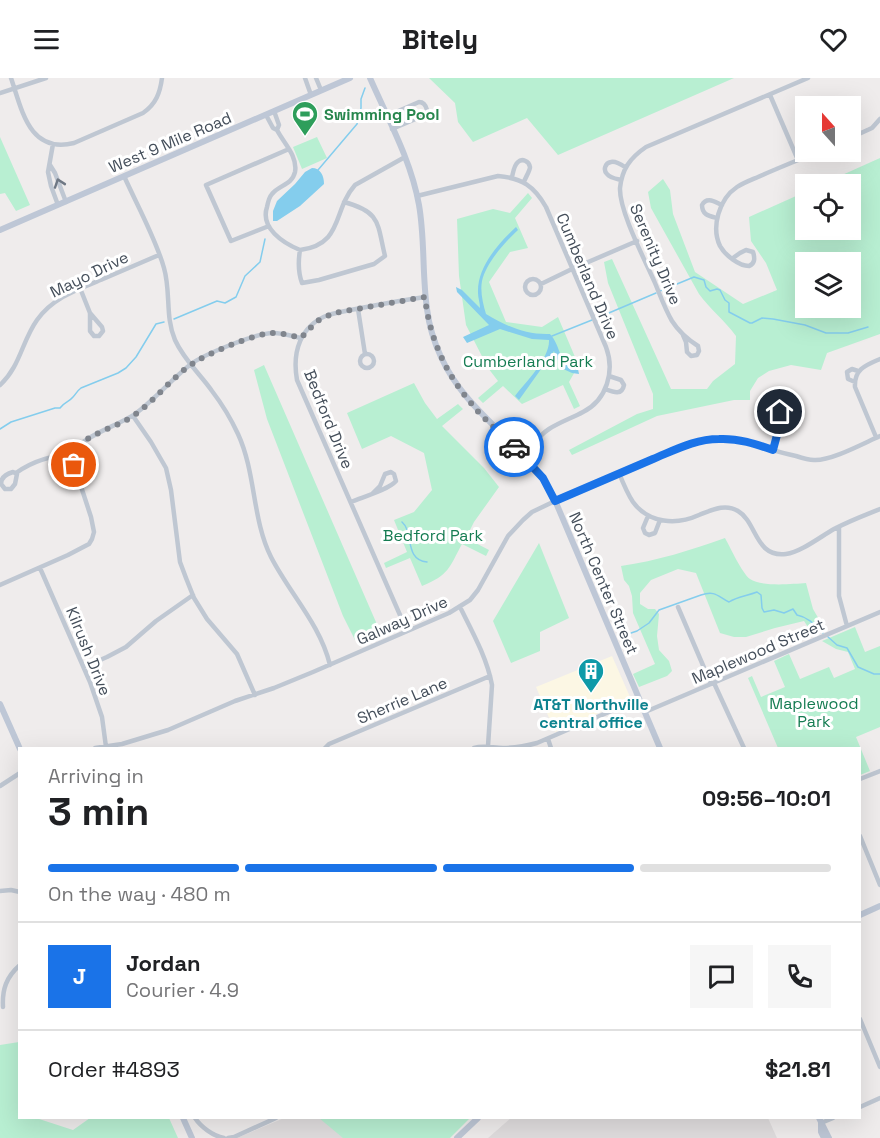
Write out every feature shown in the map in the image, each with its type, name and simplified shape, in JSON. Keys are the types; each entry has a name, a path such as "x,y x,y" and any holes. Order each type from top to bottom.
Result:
{"street":[{"path":"11,78 24,118 32,130 44,141 62,145 74,143 143,113 156,100 162,78"},
{"path":"0,93 46,78"},
{"path":"305,78 311,95"},
{"path":"316,78 321,90"},
{"name":"West 9 Mile Road","path":"0,230 350,78"},
{"name":"North Center Street","path":"370,78 405,157 417,196 422,223 425,297 428,317 441,357 471,404 543,478 555,501 660,747"},
{"name":"Serenity Drive","path":"683,335 698,346 697,355 692,356 687,352 683,335 668,314 620,198 621,180 626,167 637,153 646,147 808,78"},
{"path":"770,95 795,153"},
{"path":"387,116 419,102 427,108 425,115 392,129"},
{"path":"273,111 279,125 277,129"},
{"path":"266,115 289,149 294,160 294,173 290,181 270,196 265,214 269,226 279,239 300,250 324,242 333,232 344,202 355,185 405,157"},
{"path":"861,133 872,128 880,119"},
{"path":"53,144 48,172 58,205"},
{"path":"269,226 231,242 206,185 289,149"},
{"path":"512,177 517,162 525,160 530,167 524,182"},
{"path":"733,258 746,250 753,252 755,260 751,265 744,266 728,255 719,243 717,218 729,194 736,187 795,161"},
{"path":"621,180 608,174 605,167 608,163 614,162 626,167"},
{"path":"51,165 66,202"},
{"path":"124,176 166,275 169,318 179,349 228,414 246,453 265,542 272,558 324,646 330,664"},
{"name":"Cumberland Drive","path":"417,196 498,176 512,177 536,191 546,207 608,353 609,376 599,399 590,408 546,431 523,456"},
{"path":"717,218 704,213 702,205 708,200 722,205"},
{"path":"300,250 300,275 303,283 374,264 385,256 374,216 360,206 344,202"},
{"path":"541,284 637,242"},
{"name":"Mayo Drive","path":"0,384 18,362 35,322 43,313 63,297 80,288 159,255"},
{"path":"80,288 90,313 103,329 99,336 91,333 90,313"},
{"path":"0,585 89,544 94,532 73,458 79,446 86,440 133,416 190,364 202,357 263,334 273,333 301,338 317,321 334,313 425,297"},
{"path":"358,309 365,354"},
{"name":"Bedford Drive","path":"301,338 295,359 297,380 407,631"},
{"path":"878,437 855,387 855,382 858,371 880,359"},
{"path":"855,382 848,379 847,372 852,369 858,371"},
{"path":"605,389 616,393 624,388 621,380 609,376"},
{"path":"133,416 151,441 166,468 173,499 180,562 193,595 207,618 237,654 255,694"},
{"path":"773,450 781,420"},
{"name":"Galway Drive","path":"106,747 153,735 330,664 449,613 470,600 515,528 532,512 619,473 701,441 720,438 733,439 817,460 878,437"},
{"path":"16,473 38,460 75,454"},
{"path":"351,502 372,494 393,484 396,481 394,474 391,472 385,474 380,486 372,494"},
{"path":"619,473 635,504 648,516 669,522 683,521 720,507 729,507 743,515 766,549 779,555 797,551 839,527 880,508"},
{"path":"648,516 643,528 649,535 655,533 660,520"},
{"path":"839,527 839,596 847,626"},
{"name":"Kilrush Drive","path":"40,568 84,667 100,710 106,747"},
{"path":"84,667 126,647 156,621 193,595"},
{"path":"460,607 479,648 492,685 488,746"},
{"path":"678,607 712,684 744,747"},
{"name":"Maplewood Street","path":"645,712 880,612"},
{"name":"Sherrie Lane","path":"326,747 490,676"},
{"path":"522,747 548,739 639,699"},
{"path":"0,704 19,747"},
{"path":"548,739 551,747"},
{"path":"481,747 496,747"},
{"path":"861,779 880,771"},
{"path":"0,786 18,774"},
{"path":"861,838 880,885"},
{"path":"0,891 18,892"},
{"path":"861,915 880,906"},
{"path":"3,1007 4,985 10,974 18,967"},
{"path":"861,1021 880,1067"},
{"path":"861,1107 880,1098"},
{"path":"183,1119 192,1138"},
{"path":"196,1119 220,1138 234,1137 274,1119"},
{"path":"457,1138 477,1119"},
{"path":"820,1120 824,1138"},
{"path":"820,1120 829,1138"}],"shaded area":[{"path":"612,656 631,699 555,732 536,687"},
{"path":"282,1119 446,1119 427,1138 237,1138"},
{"path":"510,1119 768,1119 777,1138 488,1138"}],"green space":[{"path":"429,78 734,78 558,155 527,118 473,142 458,122 455,103"},
{"path":"0,137 30,205 16,211 5,193 0,194"},
{"path":"317,137 327,158 302,169 293,147"},
{"path":"880,158 880,334 827,353 821,370 791,365 769,371 758,378 750,391 750,400 734,400 657,416 572,455 569,450 637,414 653,409 653,394 608,283 604,262 612,259 671,389 707,389 713,381 735,364 736,336 699,294 651,208 648,192 663,179 670,190 673,214 695,272 743,304 777,290 766,263 751,241 749,217 795,196 795,240 861,240 861,174 844,174"},
{"name":"Cumberland Park","path":"528,193 532,198 515,218 528,248 510,252 489,282 506,322 542,327 558,317 575,357 577,368 569,382 580,406 574,409 563,385 522,404 503,386 483,403 478,398 498,381 488,368 466,325 459,276 457,219 493,209 510,213"},
{"path":"264,365 379,629 355,640 343,616 267,419 254,370"},
{"name":"Bedford Park","path":"414,383 437,419 458,404 463,409 442,426 484,468 499,487 474,522 466,538 489,550 486,556 462,544 447,570 438,578 422,586 410,558 386,568 384,563 407,552 394,520 414,512 432,490 424,453 391,436 362,449 347,413"},
{"path":"725,538 740,566 755,582 806,583 813,609 824,628 812,633 804,621 746,637 734,637 720,633 696,573 678,569 651,580 640,593 640,604 648,609 655,609 659,614 657,636 659,650 669,661 672,671 667,676 639,687 633,674 655,664 633,613 632,596 624,580 621,566 674,555"},
{"path":"539,543 569,618 540,632 540,651 511,663 493,621"},
{"name":"Maplewood Park","path":"855,627 865,652 880,646 880,727 856,737 860,747 778,747 748,678 752,676 761,697 785,687 774,661 789,654 800,679 829,667 834,678 855,669 848,652 836,649 822,641"},
{"name":"Maplewood Park","path":"861,749 870,771 861,775"},
{"path":"18,1042 18,1119 39,1119 73,1130 89,1119 169,1119 178,1138 0,1138 0,1045"},
{"path":"320,1119 469,1119 450,1138 343,1138"}],"water":[{"path":"312,168 321,173 324,184 300,206 277,221 273,221 273,211 277,201 305,172"},
{"path":"516,227 518,230 507,240 484,274 481,289 486,314 516,329 550,334 563,359 571,367 578,369 579,374 561,368 554,351 519,400 515,396 542,362 549,340 532,339 500,329 467,343 463,337 489,325 457,292 456,287 480,308 479,283 485,265 496,248"}],"waterway":[{"path":"318,170 357,124 365,88"},
{"path":"174,319 217,301 225,303 236,297 245,276 260,262 265,239"},
{"path":"660,291 694,277 704,280 710,291 720,290 729,303 729,312 750,323 762,318 773,319 805,325 826,333 848,333 868,327"},
{"path":"597,318 656,293"},
{"path":"552,336 592,320"},
{"path":"0,429 11,422 60,408 81,388 126,368 136,357 156,324 164,322"},
{"path":"402,522 408,532 415,556 427,562"},
{"path":"622,636 637,631 649,623 659,610 701,595 714,594 729,602 757,592 761,595 764,612 774,610 784,613 793,609 797,615 808,619 823,633"},
{"path":"827,636 837,645 847,648 858,667 874,674 880,674"}],"way so far":[{"path":"74,465 73,458 76,450 86,440 135,414 190,364 202,357 263,334 287,334 301,338 317,321 334,313 425,297 435,340 451,375 471,404 514,447"}],"place":[{"name":"Swimming Pool","path":"305,137"},
{"name":"AT&T Northville central office","path":"591,694"}],"route":[{"path":"514,447 543,478 555,501 701,441 720,438 733,439 773,450 781,420 780,412"}]}
